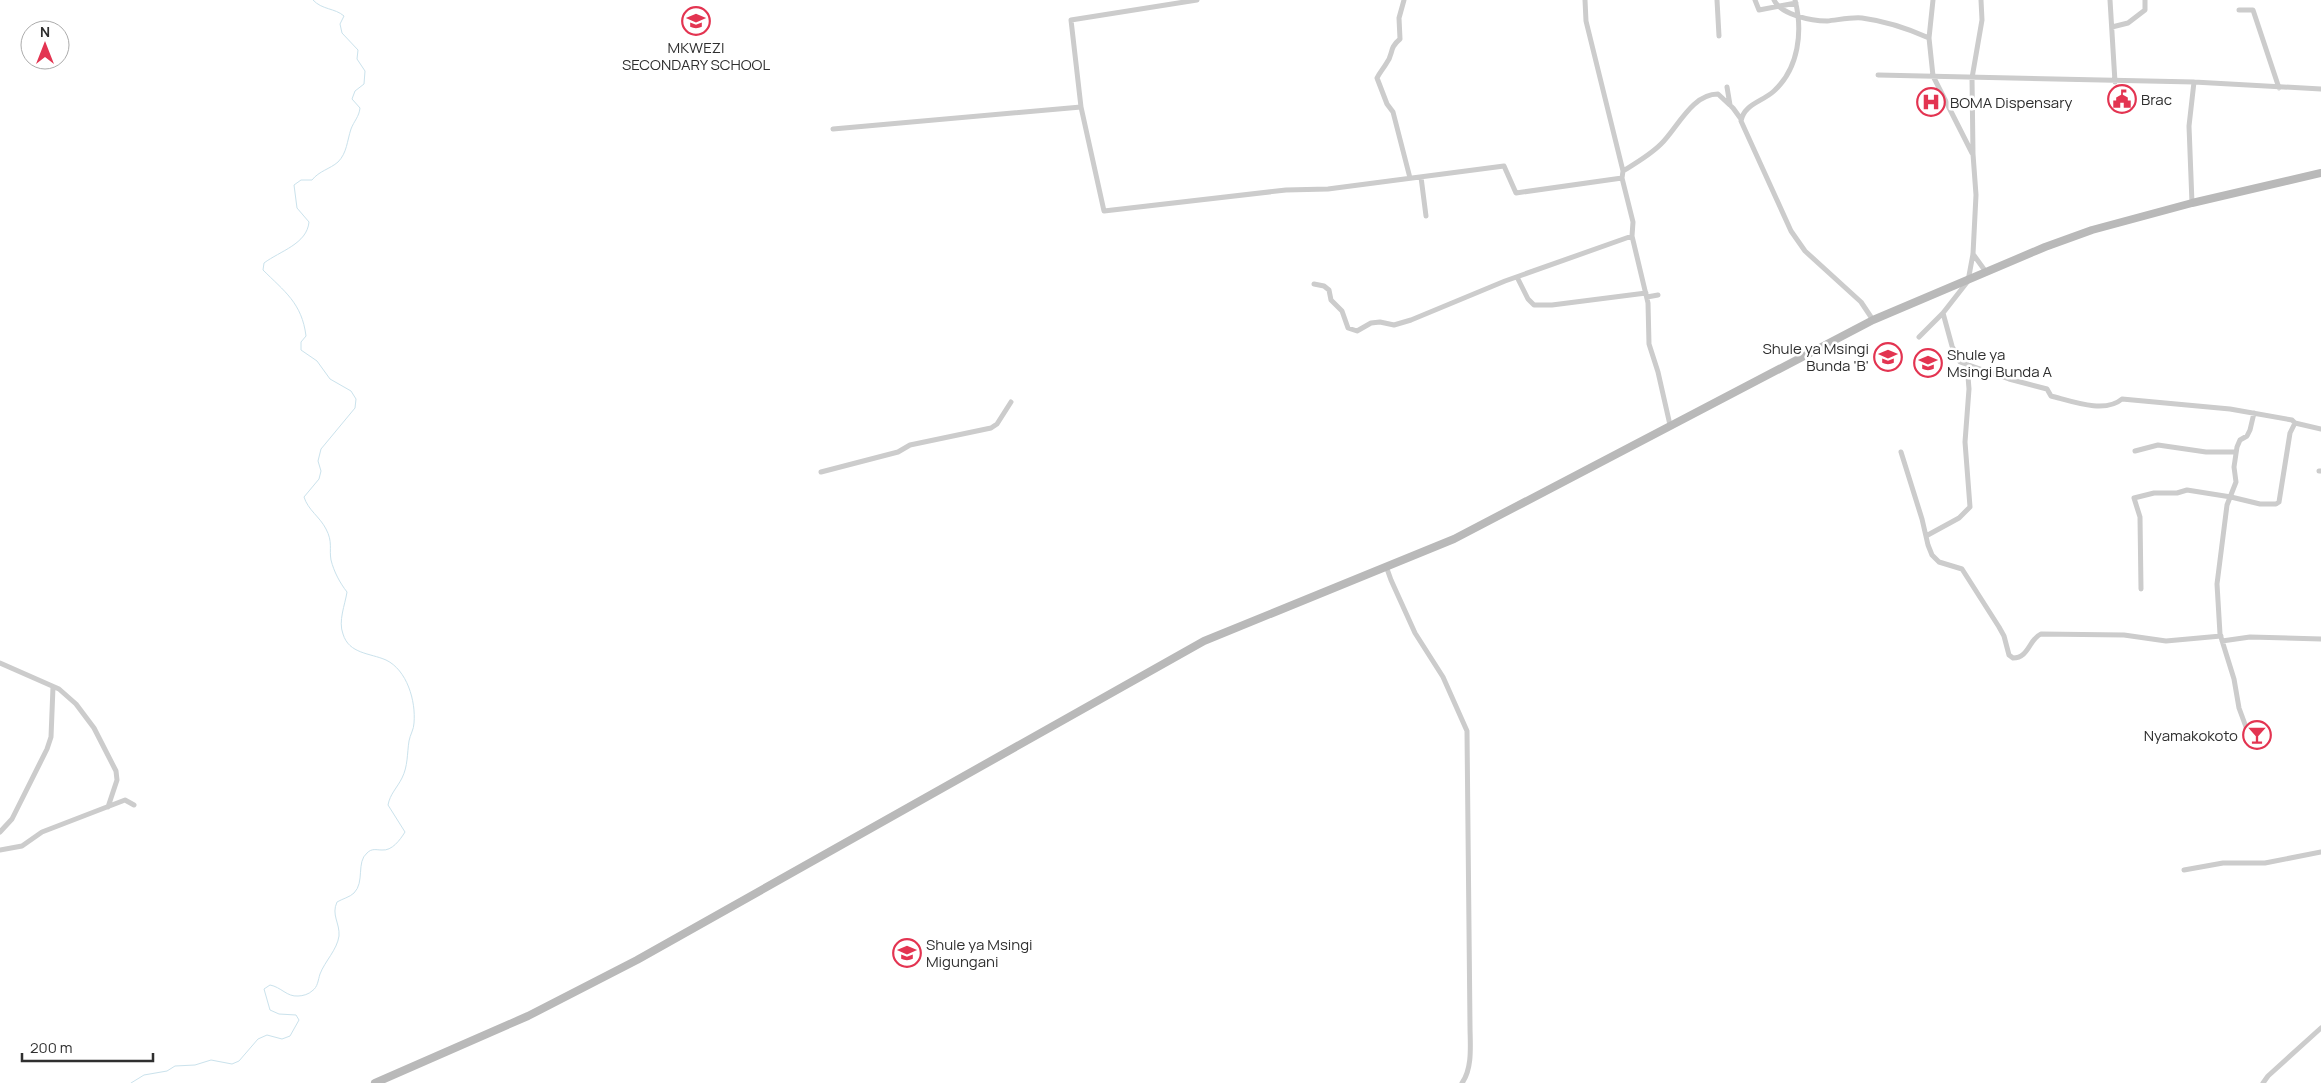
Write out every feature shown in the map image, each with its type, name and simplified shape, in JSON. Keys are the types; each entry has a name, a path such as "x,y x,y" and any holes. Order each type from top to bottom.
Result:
{"main road":[{"path":"375,1083 528,1016 637,960 1204,641 1454,539 1873,320 2092,230 2192,203 2321,173"}],"street":[{"path":"1197,0 1071,20 1081,107 1104,211 1286,190 1328,189 1504,166 1516,192 1622,178"},
{"path":"1404,0 1399,18 1400,39 1394,44 1388,62 1377,78 1387,104 1393,112 1410,178"},
{"path":"1585,0 1586,22 1623,171 1622,178 1633,222 1632,236 1647,295 1649,344 1658,372 1670,425"},
{"path":"1717,0 1719,36"},
{"path":"1755,0 1759,10 1793,2 1798,15 1799,42 1791,65 1775,90 1751,105 1742,115 1742,128 1762,164 1791,231 1805,251 1861,302 1873,320"},
{"path":"1774,0 1787,13 1818,21 1860,18 1908,30 1929,38"},
{"path":"1933,0 1929,38 1934,76 1973,154"},
{"path":"1919,337 1943,313 1968,281 1973,254 1976,195 1973,154 1972,78 1982,20 1982,0"},
{"path":"2110,0 2115,82"},
{"path":"2112,27 2136,18 2145,10 2145,0"},
{"path":"2238,10 2253,10 2279,88"},
{"path":"1878,75 2115,82 2194,82 2321,89"},
{"path":"2192,203 2189,126 2194,82"},
{"path":"1727,87 1730,105"},
{"path":"1623,171 1662,144 1680,118 1702,98 1718,94 1741,119"},
{"path":"833,129 1081,107"},
{"path":"1421,177 1426,216"},
{"path":"1314,284 1324,286 1329,290 1331,300 1342,311 1348,328 1356,331 1371,323 1380,322 1394,325 1411,320 1517,277 1632,236"},
{"path":"1973,254 1986,272"},
{"path":"1517,277 1528,300 1534,305 1552,306 1658,295"},
{"path":"1943,313 1960,362 2009,379 2047,388 2051,396 2078,403 2102,405 2118,403 2122,399 2254,413 2321,428"},
{"path":"1926,536 1959,518 1970,508 1965,442 1969,388 1967,364"},
{"path":"821,472 898,452 910,446 991,428 997,424 1011,402"},
{"path":"2247,735 2239,708 2234,679 2222,639 2218,616 2217,584 2227,505 2232,497 2236,482 2234,467 2236,452 2240,440 2247,436 2250,430 2254,413"},
{"path":"2141,589 2140,517 2134,498 2154,493 2177,493 2187,490 2273,506 2279,502 2290,433 2295,423"},
{"path":"2135,451 2158,445 2206,452 2236,452"},
{"path":"1901,452 1932,555 1940,562 1962,569 1999,626 2009,655 2013,658 2024,655 2036,636 2041,634 2124,635 2166,641 2250,637 2321,639"},
{"path":"1386,566 1415,633 1443,677 1467,730 1470,1026 1469,1059 1466,1078 1462,1083"},
{"path":"0,663 68,695 82,712 94,728 116,771 117,780 108,807"},
{"path":"0,832 12,819 47,749 50,738 53,687"},
{"path":"0,850 22,846 42,832 125,800 134,805"},
{"path":"2184,870 2223,863 2265,863 2321,852"},
{"path":"2263,1083 2268,1076 2321,1028"}],"waterway":[{"path":"131,1083 144,1075 167,1071 175,1066 195,1065 211,1060 232,1064 239,1061 258,1039 267,1035 282,1039 290,1036 299,1020 296,1015 279,1014 270,1010 264,989 270,985 294,996 308,994 314,989 322,969 338,941 339,931 335,915 337,902 354,893 359,883 362,862 367,853 372,850 389,849 405,832 388,805 402,778 407,760 409,741 414,725 412,696 405,679 393,665 386,660 355,649 346,641 341,624 347,592 332,564 328,534 308,506 304,497 319,479 321,471 318,461 321,449 355,408 356,399 351,391 330,379 317,361 301,350 301,342 306,336 301,315 291,298 263,270 264,263 292,246 307,230 309,222 297,208 294,185 301,180 312,180 318,174 338,162 345,151 351,129 360,108 352,99 355,91 364,84 365,71 357,59 358,50 342,33 340,24 344,16 320,6 313,0"}],"place":[{"name":"MKWEZI SECONDARY SCHOOL","path":"696,21"},
{"name":"Brac","path":"2122,99"},
{"name":"BOMA Dispensary","path":"1931,102"},
{"name":"Shule ya Msingi Bunda 'B'","path":"1888,357"},
{"name":"Shule ya Msingi Bunda A","path":"1928,363"},
{"name":"Nyamakokoto","path":"2257,735"},
{"name":"Shule ya Msingi Migungani","path":"907,953"}]}
